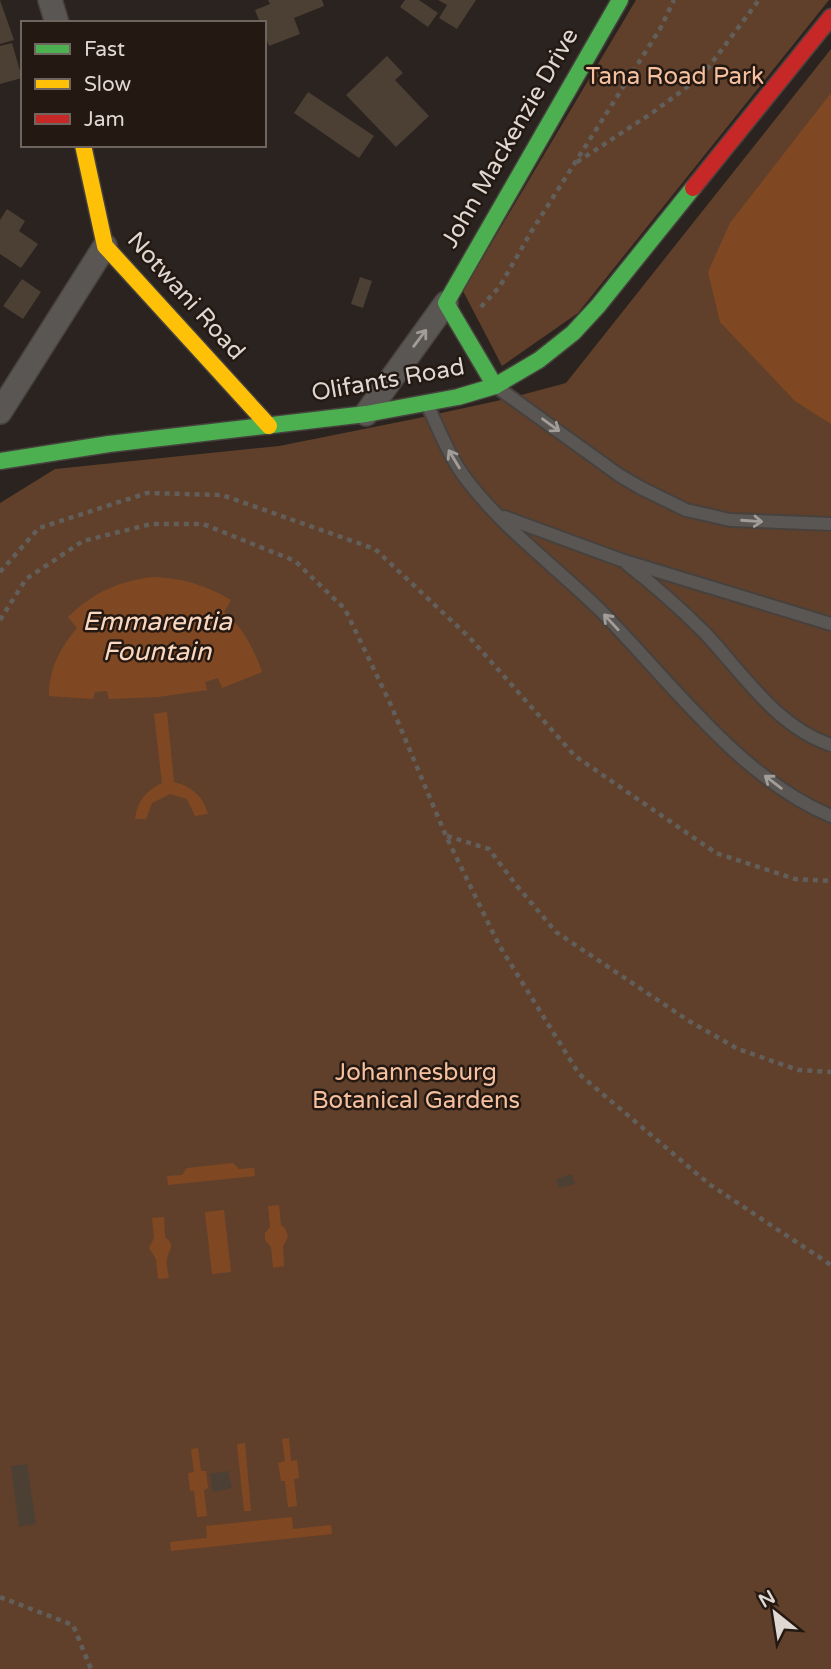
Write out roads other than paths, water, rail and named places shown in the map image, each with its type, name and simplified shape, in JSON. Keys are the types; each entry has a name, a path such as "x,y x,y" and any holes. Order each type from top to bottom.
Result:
{"street":[{"path":"50,0 56,21"},
{"name":"John Mackenzie Drive","path":"366,414 446,303 620,0"},
{"name":"Olifants Road","path":"0,460 109,444 366,414 427,404 495,386 539,360 573,333 598,306 831,17"},
{"name":"Notwani Road","path":"83,147 105,246 269,426"},
{"path":"0,412 105,246"},
{"path":"446,303 495,386"}],"lane":[{"path":"495,386 619,475 686,510 730,520 831,524"},
{"path":"427,404 466,479 497,514 599,610 748,763 786,792 831,816"},
{"path":"497,514 621,560 831,624"},
{"path":"621,560 701,629 788,722 831,745"}],"water":[{"path":"831,93 831,424 795,401 720,322 708,272 730,223"},
{"name":"Emmarentia Fountain","path":"153,577 194,583 231,600 224,612 237,624 247,639 262,672 222,688 218,678 205,682 207,690 158,697 109,699 107,691 95,692 93,699 49,696 57,659 77,628 68,617 87,601 107,590"},
{"path":"167,712 174,782 196,793 208,814 195,816 187,799 170,794 152,803 146,819 135,819 143,797 162,783 154,714"},
{"path":"233,1163 239,1169 254,1168 255,1176 168,1185 167,1176 182,1175 187,1168"},
{"path":"279,1205 281,1225 288,1237 283,1246 284,1266 273,1268 271,1247 265,1240 265,1233 270,1227 268,1206"},
{"path":"224,1210 231,1272 212,1274 205,1212"},
{"path":"164,1217 165,1237 171,1245 167,1261 169,1278 158,1279 156,1259 149,1248 154,1238 152,1218"},
{"path":"289,1438 291,1461 297,1460 299,1478 294,1479 297,1506 288,1507 285,1481 281,1481 278,1463 285,1461 282,1439"},
{"path":"245,1443 251,1511 244,1511 237,1444"},
{"path":"198,1448 201,1471 206,1471 208,1488 204,1490 207,1516 197,1517 194,1491 190,1491 188,1473 194,1472 191,1449"},
{"path":"292,1517 293,1529 331,1525 332,1534 171,1551 170,1542 207,1538 206,1526"}],"park label":[{"name":"Tana Road Park","path":"675,76"},
{"name":"Johannesburg Botanical Gardens","path":"416,1086"}]}
